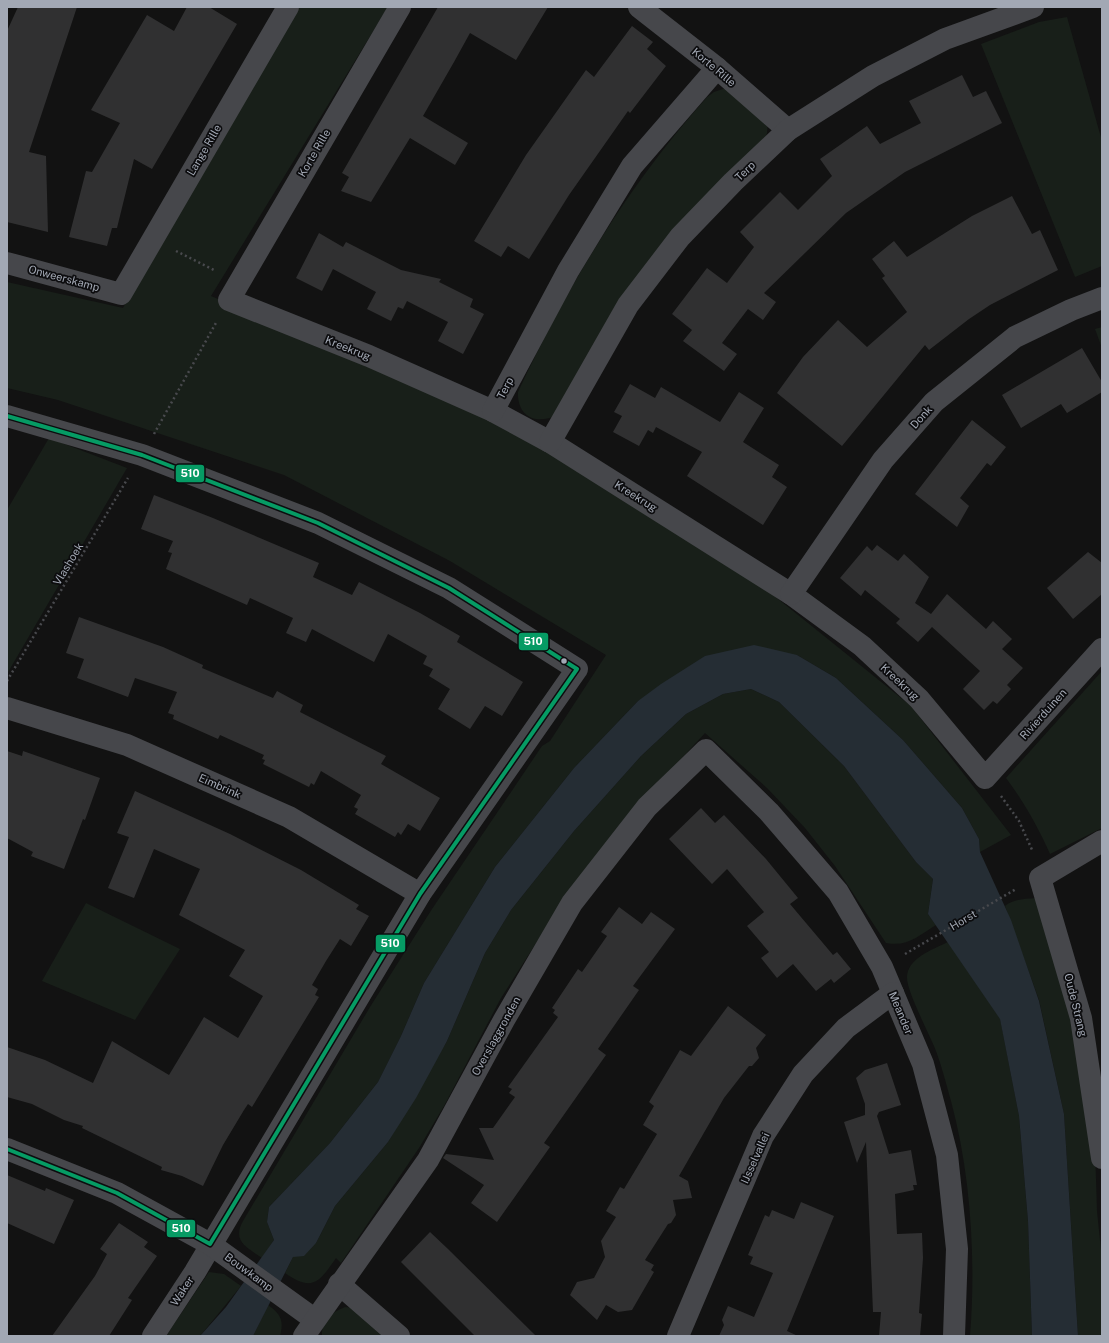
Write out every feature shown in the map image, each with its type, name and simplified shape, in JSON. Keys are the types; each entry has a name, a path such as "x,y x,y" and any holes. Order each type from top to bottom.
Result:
{"street":[{"name":"Lange Rille","path":"121,294 288,7"},
{"name":"Korte Rille","path":"234,291 400,7"},
{"name":"Korte Rille","path":"639,7 717,68 788,130"},
{"name":"Terp","path":"550,442 628,306 680,237 788,130 873,76 944,38 1033,7"},
{"name":"Terp","path":"493,411 568,271 632,166 717,68"},
{"name":"Onweerskamp","path":"7,263 121,294"},
{"name":"Kreekrug","path":"234,291 369,356 493,411 550,442 791,594 862,646 919,699 985,778"},
{"name":"Donk","path":"791,594 883,460 934,402 1015,337 1070,310 1102,298"},
{"path":"7,416 142,455"},
{"name":"Waker","path":"142,455 318,523 449,588 577,669 420,894 210,1244 195,1272 153,1336"},
{"name":"Rivierduinen","path":"985,778 1102,649"},
{"name":"Eimbrink","path":"7,708 127,745 289,817 420,894"},
{"name":"Meander","path":"706,750 769,812 838,892 882,967 924,1064 947,1155 957,1249 954,1336"},
{"name":"Overslaggronden","path":"309,1328 428,1160 504,1020 572,904 647,807 706,750"},
{"path":"1040,878 1102,841"},
{"name":"Oude Strang","path":"1040,878 1081,1018 1102,1158"},
{"name":"IJsselvallei","path":"678,1336 763,1136 803,1074 846,1028 893,994"},
{"name":"Bouwkamp","path":"7,1149 117,1194 210,1244 289,1302 309,1328"},
{"path":"339,1284 399,1336"}],"path":[{"path":"152,240 234,291"},
{"name":"Vlashoek","path":"7,681 142,455 234,291"},
{"path":"985,778 992,784 1019,821 1037,860 1040,878"},
{"name":"Horst","path":"919,946 1006,894"}],"shaded area":[{"path":"298,7 388,7 211,296 538,435 741,569 911,706 1011,835 980,852 979,839 962,808 903,740 836,678 797,655 638,701 574,768 495,867 424,983 401,1036 378,1082 330,1143 269,1207 267,1222 274,1240 262,1258 242,1243 239,1234 243,1221 370,1007 432,909 542,746 550,741 606,655 450,561 284,475 58,400 7,388 7,282 123,308"},
{"path":"1067,17 1102,141 1102,266 1075,277 981,44 1039,22"},
{"path":"723,89 733,89 768,122 764,142 555,416 540,419 528,416 520,407 518,392 537,352 579,275 602,237 651,165 707,97 714,92"},
{"path":"1102,327 1102,348 1095,329"},
{"path":"49,438 127,468 7,674 7,510"},
{"path":"754,645 797,655 836,678 903,740 962,808 979,839 980,852 1011,920 1039,1001 1064,1114 1078,1336 1032,1336 1028,1221 1019,1116 1000,1019 928,914 933,879 916,862 844,766 779,702 751,689 723,694 686,714 641,756 574,831 511,910 485,953 447,1041 416,1098 388,1142 335,1206 316,1243 304,1256 293,1257 253,1336 200,1336 226,1307 274,1240 267,1222 269,1207 330,1143 378,1082 401,1036 424,983 495,867 574,768 638,701 661,684 705,656"},
{"path":"1102,671 1102,828 1050,854 1041,834 1019,796 1006,778"},
{"path":"751,689 779,702 844,766 916,862 933,879 928,914 936,925 918,937 907,942 894,944 886,943 835,866 805,828 767,788 705,733 649,794 563,901 501,998 444,1106 419,1148 341,1263 336,1258 320,1279 309,1283 294,1279 285,1273 293,1257 316,1243 335,1206 388,1142 447,1041 485,953 511,910 574,831 641,756 686,714 723,694"},
{"path":"1036,898 1070,1012 1095,1147 1097,1211 1102,1260 1102,1336 1078,1336 1064,1114 1039,1000 1005,906 1016,901"},
{"path":"86,903 180,949 135,1020 42,981"},
{"path":"948,942 1000,1018 1019,1116 1028,1221 1032,1336 970,1336 972,1307 972,1248 967,1188 958,1129 941,1066 934,1046 910,992 907,978 911,965 916,960"},
{"path":"209,1272 224,1274 241,1286 200,1336 166,1336"},
{"path":"268,1305 279,1315 282,1326 280,1336 253,1336"},
{"path":"345,1307 356,1308 392,1336 322,1336 325,1321 335,1312"}],"building":[{"path":"18,7 77,7 29,152 46,156 48,232 7,222 7,31"},
{"path":"187,7 209,7 237,24 152,169 134,159 117,228 112,228 107,246 69,237 86,171 92,172 120,123 91,110 147,15 174,31"},
{"path":"438,7 548,7 516,60 470,33 423,116 468,143 455,165 410,138 371,202 341,191 349,177 342,173"},
{"path":"632,26 653,42 647,49 666,66 630,113 628,111 569,195 529,259 508,246 501,257 474,241 526,155 586,70 594,77"},
{"path":"962,75 973,97 986,91 1002,123 905,172 846,213 764,293 776,302 763,320 748,309 722,343 737,354 724,371 683,341 692,330 672,314 707,268 727,283 754,247 740,232 780,192 798,210 832,176 820,159 867,126 880,144 921,123 909,101"},
{"path":"1012,196 1032,234 1040,230 1058,270 990,305 969,319 929,350 925,345 842,446 777,393 803,357 838,320 867,347 907,312 882,278 885,276 872,259 894,241 907,257 972,216"},
{"path":"319,233 343,247 346,242 401,270 441,279 439,282 473,299 470,307 484,314 463,354 438,341 448,322 407,301 403,309 398,307 391,321 367,309 376,292 333,269 322,291 296,278"},
{"path":"1082,348 1102,382 1102,392 1067,413 1061,404 1021,428 1002,395"},
{"path":"630,384 655,398 661,387 720,422 739,392 764,408 743,442 779,465 772,477 787,487 763,525 687,476 702,452 656,427 653,433 648,430 639,446 613,432 622,416 614,412"},
{"path":"972,420 1006,447 991,466 987,463 960,498 969,506 957,527 915,494"},
{"path":"154,495 213,518 319,563 313,577 352,595 359,582 420,613 460,636 457,642 523,682 502,716 485,706 470,729 438,709 450,689 429,676 433,669 423,664 427,656 388,634 374,662 312,629 306,642 286,633 293,618 250,598 247,605 166,569 172,553 168,552 173,541 141,529"},
{"path":"877,545 898,561 904,554 929,577 915,603 931,614 947,594 986,629 993,621 1012,639 1002,649 1023,668 1007,685 1011,689 997,704 993,701 984,710 963,689 980,671 932,627 918,642 896,623 900,619 865,590 861,596 840,578 867,546 872,551"},
{"path":"1088,552 1102,563 1102,594 1073,619 1047,588"},
{"path":"79,617 163,647 203,665 202,668 273,698 277,691 303,705 300,712 386,756 381,764 440,798 420,831 408,824 401,835 398,832 395,837 355,814 358,809 354,807 361,795 321,771 314,785 311,783 309,787 263,764 265,760 262,759 264,755 220,735 218,739 173,719 174,715 168,713 177,692 135,678 128,697 77,678 84,659 66,653"},
{"path":"7,751 22,756 23,751 100,778 85,820 83,819 64,869 31,856 33,852 7,838"},
{"path":"135,791 230,834 301,870 359,905 356,909 369,916 351,946 340,939 326,961 312,985 318,989 315,995 319,997 252,1107 248,1104 244,1110 223,1145 203,1186 182,1176 161,1170 162,1167 82,1128 83,1126 64,1120 32,1104 7,1097 7,1047 45,1060 93,1083 112,1041 169,1075 204,1017 238,1038 263,996 229,976 245,950 179,915 200,869 154,849 134,898 108,888 129,837 117,833"},
{"path":"701,808 715,823 724,815 766,859 798,898 790,904 833,955 837,952 851,969 834,983 831,979 816,991 793,964 777,978 761,958 769,952 747,926 764,912 727,869 712,884 669,839"},
{"path":"619,907 642,924 651,912 675,929 633,986 639,990 598,1049 606,1055 544,1143 550,1147 497,1222 471,1203 484,1185 443,1158 446,1154 494,1160 479,1128 493,1128 515,1097 509,1093 512,1089 508,1087 558,1017 553,1013 555,1010 552,1008 578,969 582,972 607,936 601,932"},
{"path":"728,1006 766,1035 756,1048 759,1058 752,1066 749,1066 724,1098 679,1176 688,1181 692,1198 673,1200 676,1215 671,1223 668,1224 645,1260 654,1265 651,1270 654,1272 632,1310 618,1312 606,1305 597,1320 570,1295 577,1282 594,1278 605,1257 601,1241 616,1217 606,1211 620,1187 624,1189 657,1134 643,1125 654,1106 649,1102 680,1050 691,1056"},
{"path":"887,1063 901,1105 879,1112 877,1116 889,1154 911,1150 917,1185 913,1185 914,1190 895,1194 897,1234 922,1233 923,1258 919,1313 922,1314 920,1336 879,1336 881,1312 873,1312 866,1142 857,1163 844,1122 865,1115 865,1104 856,1078 865,1070"},
{"path":"7,1175 45,1191 46,1188 74,1200 54,1244 7,1223"},
{"path":"801,1202 834,1216 787,1331 798,1336 719,1336 724,1325 722,1320 728,1306 754,1317 773,1273 750,1264 753,1257 748,1255 765,1215 769,1217 772,1210 794,1219"},
{"path":"119,1223 148,1242 144,1247 157,1256 128,1298 132,1300 109,1336 52,1336 95,1276 107,1254 100,1249"},
{"path":"430,1232 536,1336 475,1336 401,1262"}],"transit line":[{"name":"510","path":"7,416 142,455 318,523 449,588 577,669 420,894 210,1244 117,1193 7,1149"}]}
